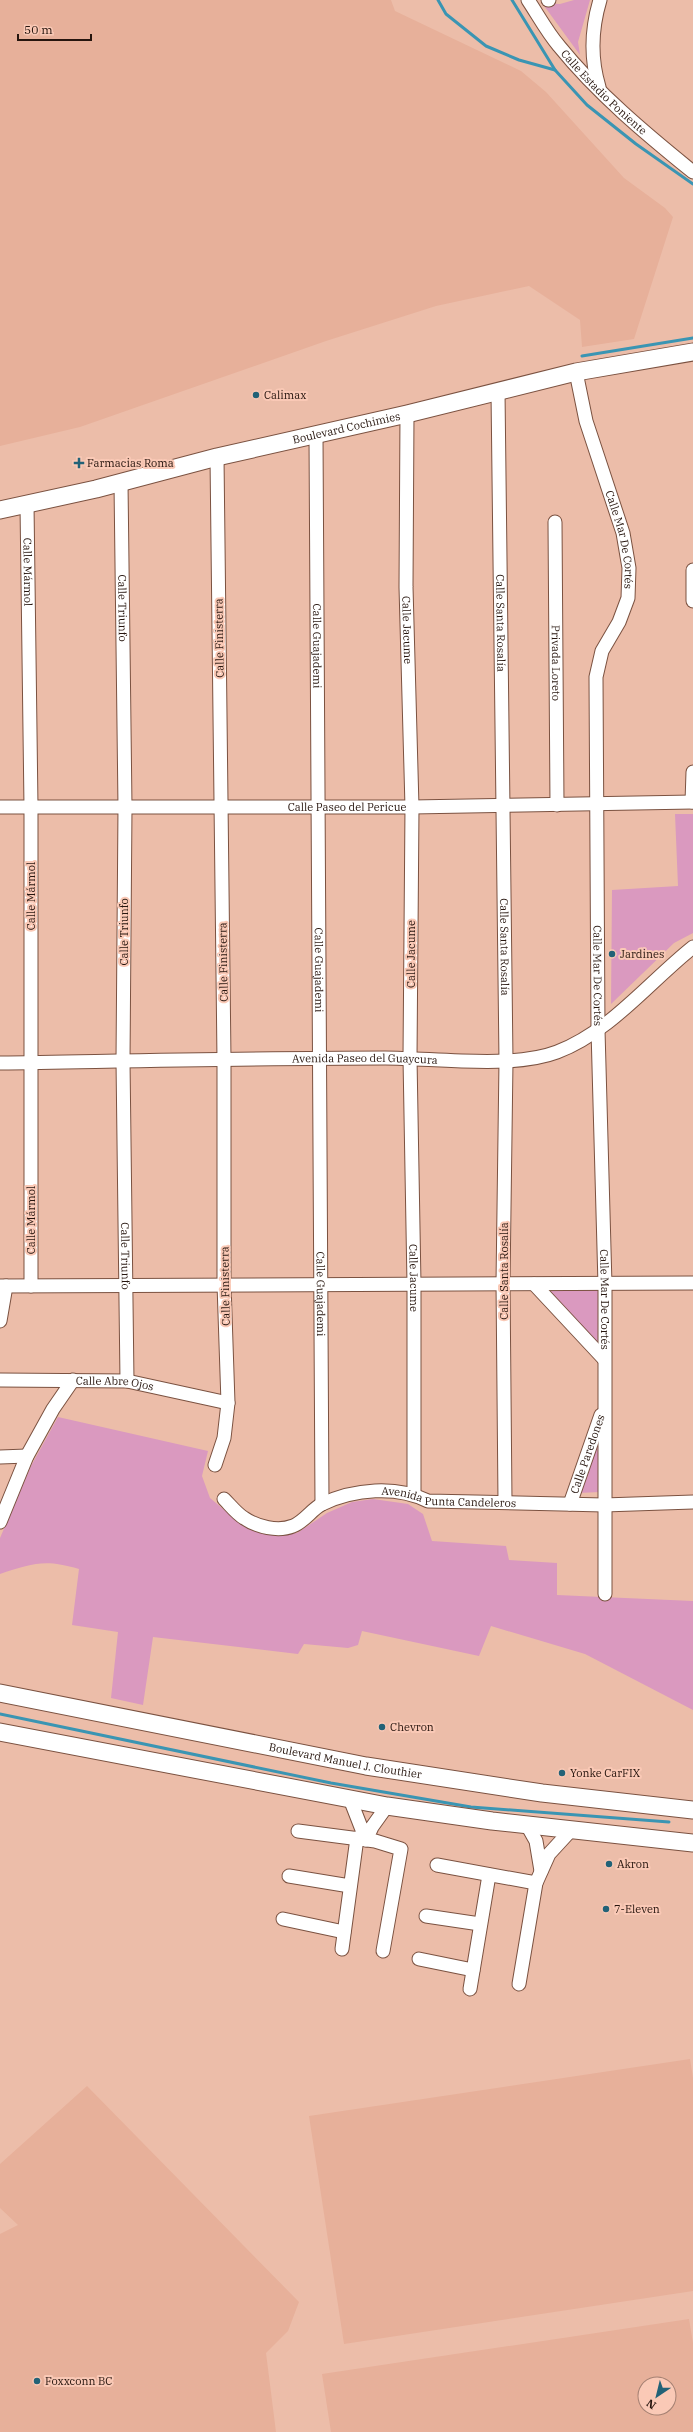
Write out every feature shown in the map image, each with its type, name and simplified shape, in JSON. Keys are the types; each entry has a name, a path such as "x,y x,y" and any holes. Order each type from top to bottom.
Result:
{"main road":[{"name":"Boulevard Cochimies","path":"0,510 27,506 121,483 217,457 316,436 576,372 693,352"},
{"name":"Boulevard Manuel J. Clouthier","path":"0,1693 366,1766 542,1793 693,1810"},
{"path":"0,1732 387,1806 526,1825 693,1843"}],"street":[{"name":"Calle Estadio Poniente","path":"528,0 558,46 599,89 650,137 693,172"},
{"path":"599,89 593,68 592,45 600,0"},
{"name":"Calle Mar De Cortés","path":"576,372 586,421 623,533 629,568 628,598 619,622 609,637 597,666 598,1030 605,1285 605,1594"},
{"name":"Calle Santa Rosalía","path":"498,392 506,1061 504,1283 505,1502"},
{"name":"Calle Jacume","path":"407,414 406,587 412,807 410,1058 414,1284 414,1494"},
{"name":"Calle Guajademi","path":"316,436 322,1504"},
{"name":"Calle Finisterra","path":"215,1465 224,1438 228,1403 224,1284 224,1060 217,457"},
{"name":"Calle Triunfo","path":"121,483 125,807 123,1061 128,1285 128,1381"},
{"name":"Calle Mármol","path":"27,506 31,807 31,1286"},
{"name":"Privada Loreto","path":"556,522 557,805"},
{"path":"693,570 693,601"},
{"path":"692,802 693,772"},
{"name":"Calle Paseo del Pericue","path":"0,807 412,807 692,802"},
{"name":"Avenida Paseo del Guaycura","path":"0,1062 320,1058 410,1058 506,1061 556,1053 598,1030 693,948"},
{"path":"0,1321 3,1286 504,1283 605,1285 693,1283"},
{"path":"534,1284 604,1359"},
{"name":"Calle Abre Ojos","path":"0,1380 128,1381 228,1403"},
{"path":"0,1522 27,1456 54,1409 73,1380"},
{"name":"Calle Paredones","path":"570,1504 604,1404"},
{"path":"0,1457 27,1456"},
{"name":"Avenida Punta Candeleros","path":"224,1499 243,1518 272,1529 294,1526 322,1504 349,1495 371,1490 414,1494 428,1501 604,1505 693,1502"},
{"path":"350,1799 361,1839"},
{"path":"342,1949 350,1886 361,1839 387,1806"},
{"path":"526,1825 536,1841 539,1878"},
{"path":"519,1984 539,1878 549,1854 572,1829"},
{"path":"298,1831 361,1839 401,1848 383,1951"},
{"path":"437,1865 489,1875 539,1878"},
{"path":"470,1989 489,1875"},
{"path":"289,1876 350,1886"},
{"path":"426,1916 480,1924"},
{"path":"283,1919 344,1932"},
{"path":"419,1959 473,1970"}],"shaded area":[{"path":"0,0 391,0 395,11 521,71 546,92 624,178 665,208 673,217 634,339 582,347 580,320 529,286 436,306 326,341 80,427 0,446"},
{"path":"574,0 590,0 578,42 580,55 542,3 560,4"},
{"path":"675,814 693,814 693,933 674,943 611,1004 612,890 678,886"},
{"path":"547,1290 599,1290 600,1346"},
{"path":"58,1417 208,1451 202,1476 210,1498 241,1524 271,1535 297,1533 327,1513 352,1502 373,1499 408,1504 423,1514 432,1541 506,1546 509,1560 557,1563 557,1595 693,1601 693,1710 585,1654 491,1626 479,1656 362,1631 358,1645 348,1648 304,1644 298,1654 153,1637 143,1705 111,1698 118,1632 72,1625 79,1569 48,1563 21,1567 0,1574 0,1538 31,1466"},
{"path":"599,1427 600,1492 578,1493"},
{"path":"690,2059 693,2078 693,2291 344,2344 309,2116"},
{"path":"87,2086 299,2302 288,2331 266,2353 276,2432 0,2432 0,2234 18,2225 0,2208 0,2164"},
{"path":"689,2319 693,2343 693,2432 331,2432 322,2374"}],"waterway":[{"path":"438,0 446,14 486,46 519,60 555,70 587,105 636,144 693,184"},
{"path":"512,0 555,70"},
{"path":"582,356 693,338"},
{"path":"0,1714 331,1783 471,1807 669,1822"}],"place":[{"name":"Calimax","path":"256,395"},
{"name":"Farmacias Roma","path":"79,463"},
{"name":"Jardines","path":"612,954"},
{"name":"Chevron","path":"382,1727"},
{"name":"Yonke CarFIX","path":"562,1773"},
{"name":"Akron","path":"609,1864"},
{"name":"7-Eleven","path":"606,1909"},
{"name":"Foxxconn BC","path":"37,2381"}]}
